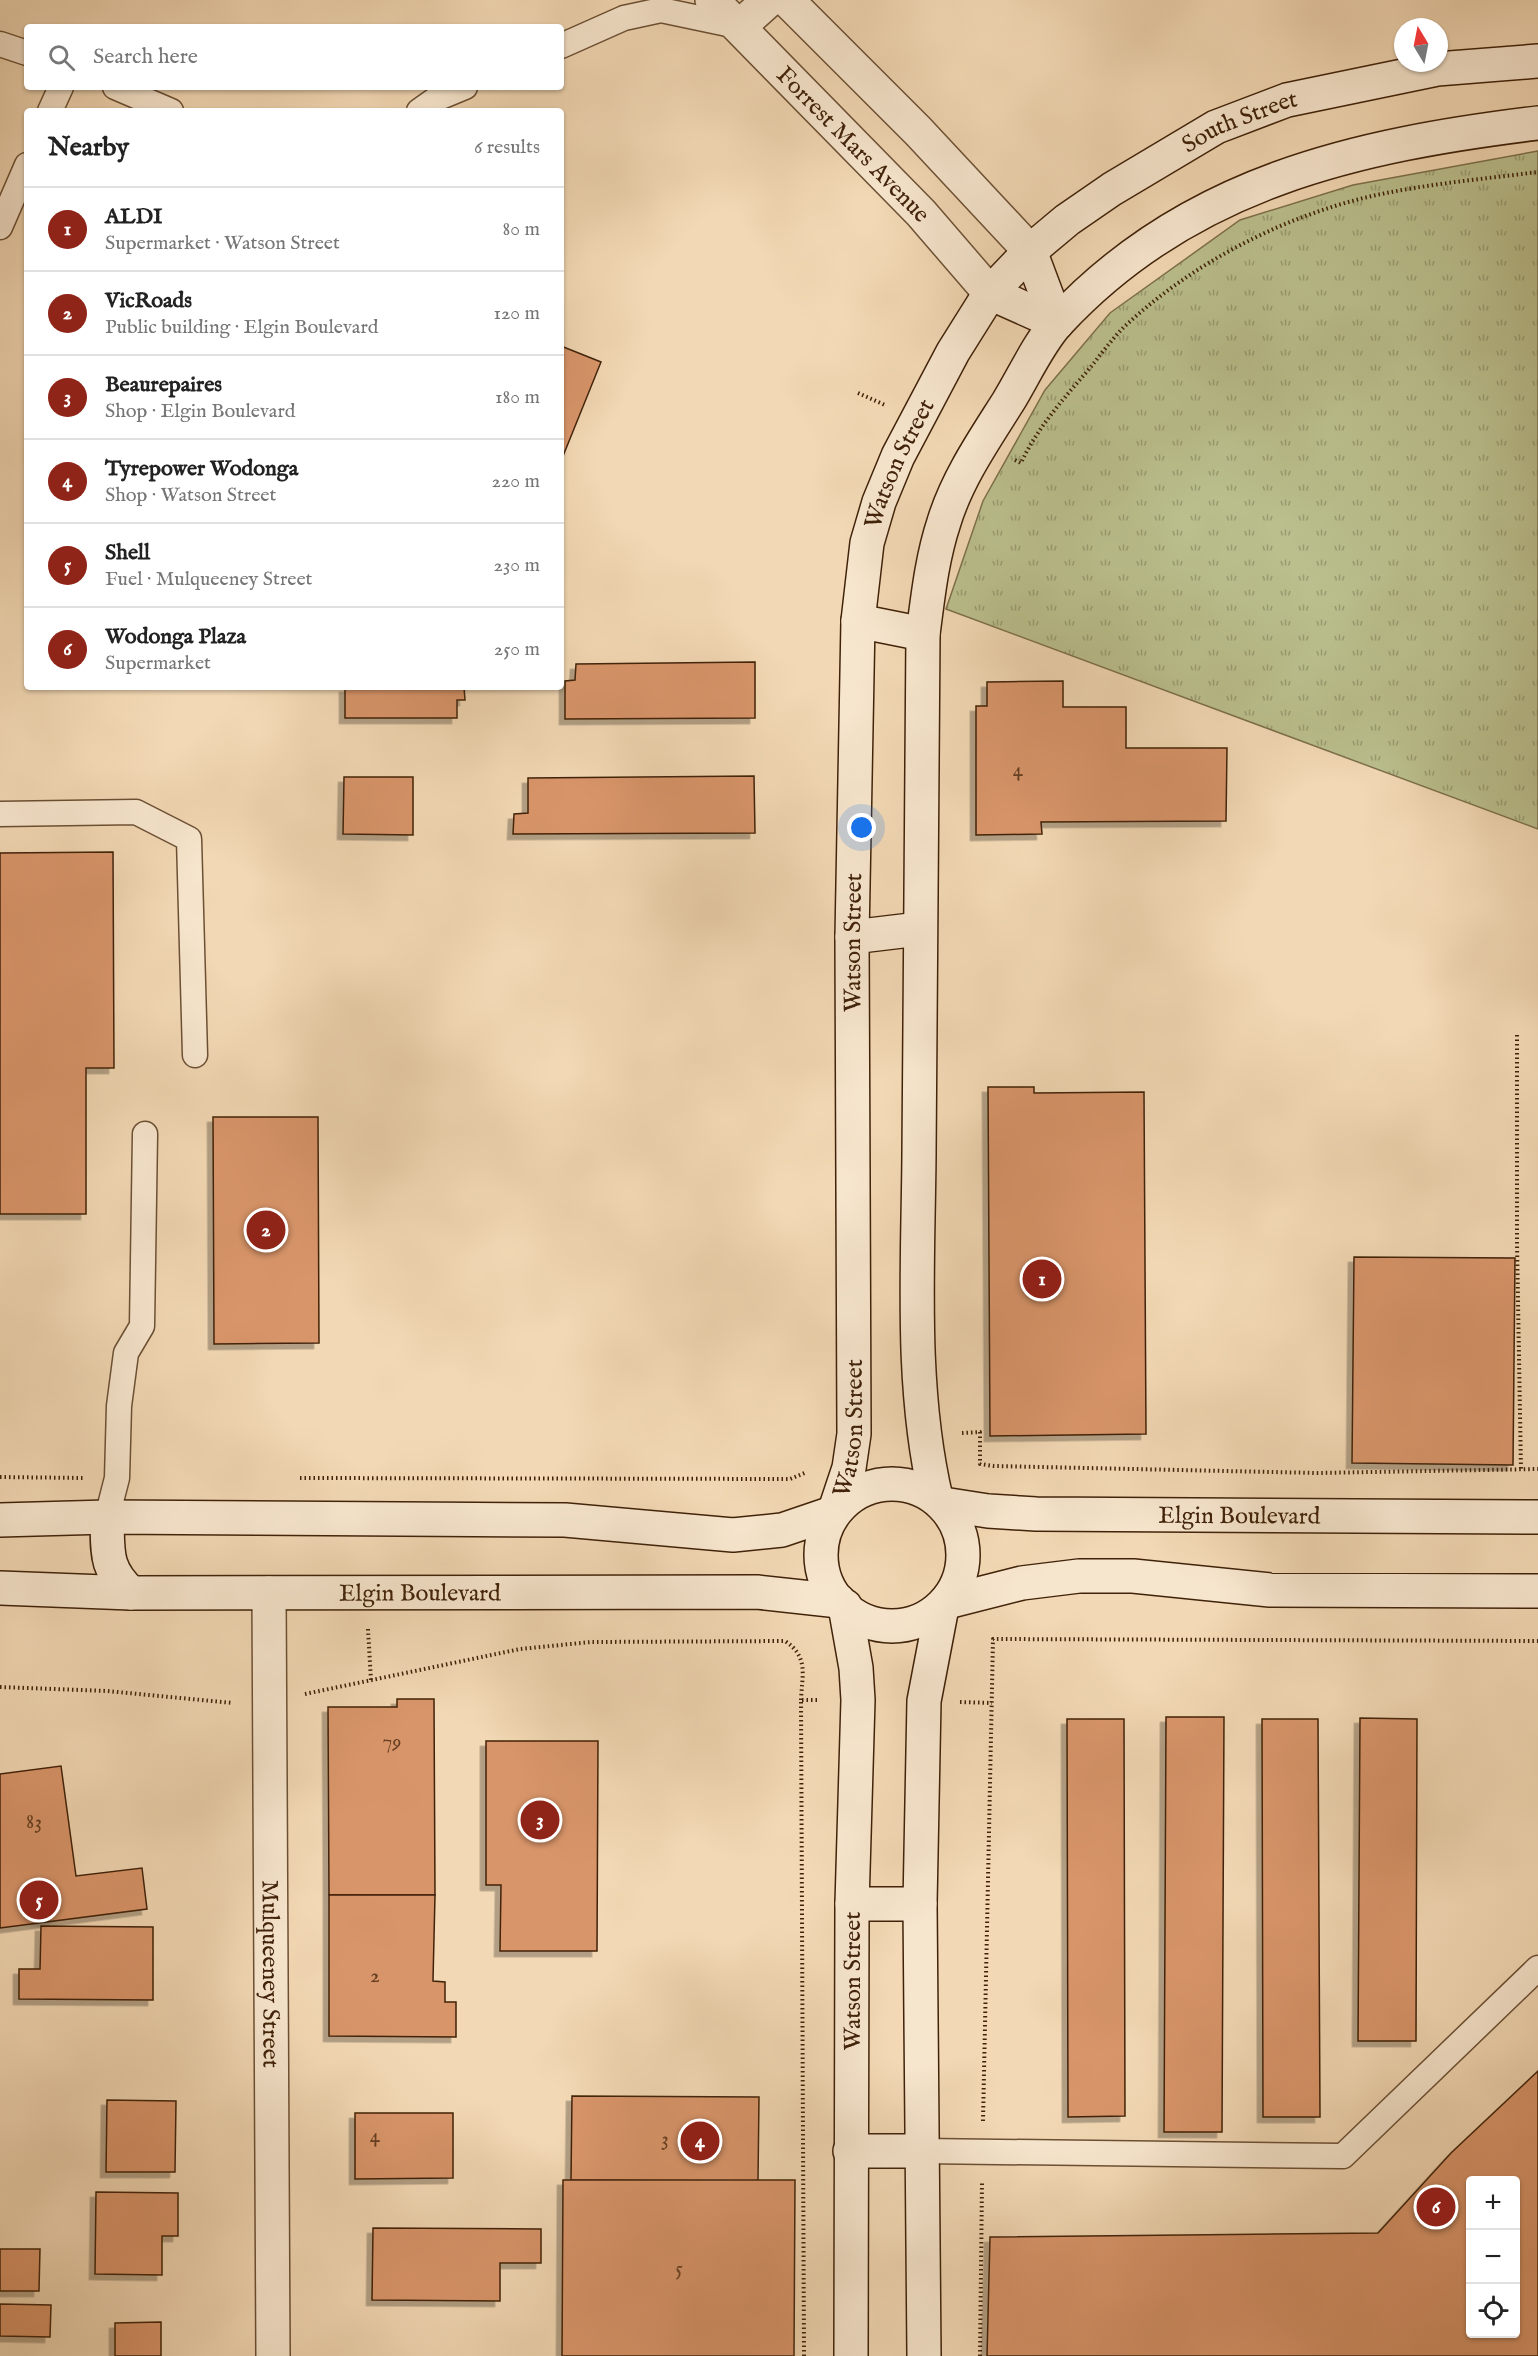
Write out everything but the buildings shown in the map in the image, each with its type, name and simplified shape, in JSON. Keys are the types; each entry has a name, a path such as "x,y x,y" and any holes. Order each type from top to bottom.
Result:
{"street":[{"name":"Forrest Mars Avenue","path":"712,0 921,213 990,293"},
{"path":"740,26 769,0"},
{"path":"787,0 918,131 1030,251 1057,323"},
{"name":"South Street","path":"990,293 1030,251 1067,220 1216,127 1287,100 1437,69 1538,61"},
{"path":"924,2356 920,1904 924,1701 945,1605 962,1571 963,1546 956,1524 939,1501 926,1455 921,1395 918,1280 924,633 931,571 944,522 959,485 1057,323 1108,274 1170,231 1230,197 1291,172 1382,147 1538,123"},
{"path":"990,293 1057,323"},
{"name":"Watson Street","path":"833,1512 849,1468 854,1445 852,937 858,621 867,543 879,502 918,419 953,352 990,293"},
{"path":"858,621 924,633"},
{"path":"852,937 920,929"},
{"path":"0,1520 107,1517 565,1520 733,1535 783,1530 833,1512 866,1489 888,1485 920,1490 939,1501"},
{"name":"Elgin Boulevard","path":"939,1501 988,1511 1036,1514 1538,1517"},
{"path":"833,1512 822,1534 818,1555 827,1585 842,1604 864,1620 893,1626 919,1620 945,1605 1022,1583 1079,1576 1133,1576 1270,1590 1538,1591"},
{"path":"107,1517 109,1565 116,1578 131,1593"},
{"name":"Elgin Boulevard","path":"0,1588 131,1593 757,1592 842,1604"},
{"name":"Mulqueeney Street","path":"269,1593 273,2356"},
{"name":"Watson Street","path":"842,1604 856,1668 858,1700 852,1904 851,2356"},
{"path":"852,1904 920,1904"},
{"path":"850,2151 923,2151"}],"lane":[{"path":"564,45 624,18 661,10 740,26"},
{"path":"0,44 24,52"},
{"path":"51,108 60,90"},
{"path":"122,90 164,108"},
{"path":"423,108 436,99 458,90"},
{"path":"0,227 24,172"},
{"path":"0,814 136,812 189,839 195,1055"},
{"path":"107,1517 117,1478 119,1406 126,1353 142,1326 145,1134"},
{"path":"923,2151 1343,2156 1538,1968"}],"path":[{"path":"984,442 1021,463 1027,450 1070,391 1124,327 1182,279 1286,224 1337,205 1371,197 1538,172"},
{"path":"1517,1035 1516,1244 1521,1470"},
{"path":"924,1434 980,1432 980,1464 994,1466 1318,1473 1538,1469"},
{"path":"295,1478 790,1479 806,1474 810,1465"},
{"path":"0,1477 117,1478"},
{"path":"980,2356 993,1639 1538,1641"},
{"path":"0,1687 107,1691 226,1703 270,1701 520,1649 591,1642 785,1641 797,1649 802,1658 801,1700"}],"green space":[{"path":"1538,151 1538,829 946,609 983,501 1045,390 1110,313 1240,220 1353,185"}],"place":[{"name":"VicRoads","path":"266,1230"},
{"name":"ALDI","path":"1042,1279"},
{"name":"Beaurepaires","path":"540,1820"},
{"name":"Shell","path":"39,1900"},
{"name":"Tyrepower Wodonga","path":"700,2141"},
{"name":"Wodonga Plaza","path":"1436,2207"}]}
